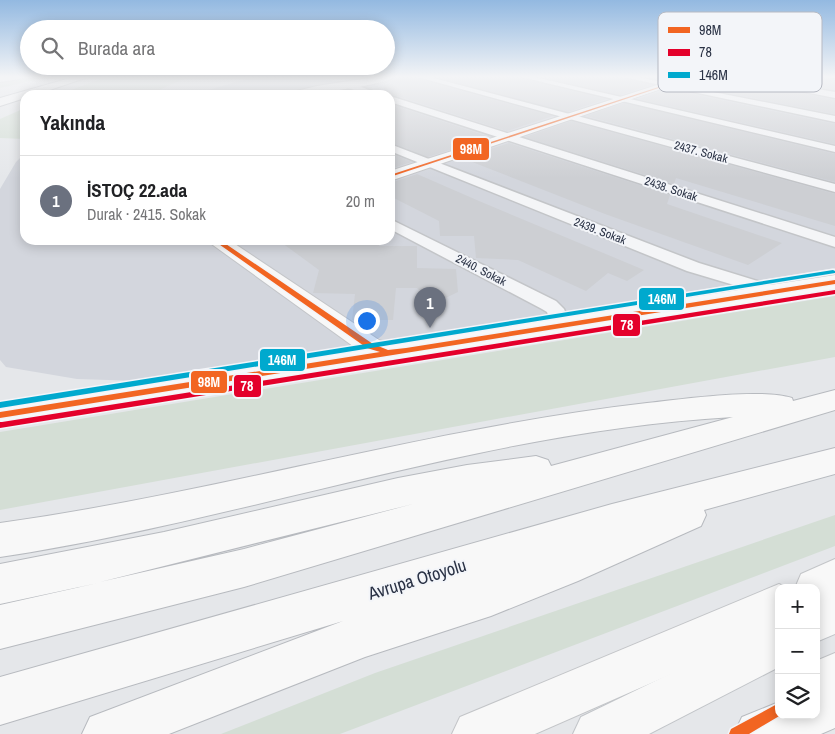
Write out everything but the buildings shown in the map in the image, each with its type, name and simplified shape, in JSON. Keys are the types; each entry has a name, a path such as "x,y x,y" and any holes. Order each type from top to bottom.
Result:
{"main road":[{"path":"395,174 586,110"},
{"path":"223,245 370,346 388,352"},
{"path":"0,415 835,282"},
{"path":"303,366 317,354 326,342 327,330 324,314"},
{"path":"0,627 244,568 826,403"},
{"path":"0,540 83,528 528,431 596,420 709,406 826,403"},
{"name":"Avrupa Otoyolu","path":"0,701 235,634 612,520 835,460"},
{"path":"0,584 102,565 394,492 505,474 598,467"},
{"path":"107,734 365,635 491,596 564,568 769,479"},
{"path":"820,586 835,578"},
{"path":"477,734 775,607"},
{"path":"820,619 835,610"},
{"path":"598,734 775,645"},
{"path":"820,685 835,676"},
{"path":"820,710 835,704"},
{"path":"736,734 775,711"},
{"path":"758,734 797,719"}],"street":[{"name":"2438. Sokak","path":"424,110 835,242"},
{"name":"2437. Sokak","path":"546,110 835,188"},
{"path":"669,110 835,149"},
{"path":"793,110 835,119"},
{"name":"2439. Sokak","path":"395,149 693,267 774,292"},
{"name":"2440. Sokak","path":"395,226 549,304 555,309 561,326"}],"shaded area":[{"path":"20,110 20,139 0,138 0,119"},
{"path":"395,110 835,110 835,268 140,381 77,379 6,367 0,360 0,189 20,158 20,245 395,245"},
{"path":"835,296 835,357 0,510 0,432"},
{"path":"835,515 835,546 340,734 221,734 375,673"}],"transit line":[{"name":"98M","path":"395,174 590,110"},
{"name":"98M","path":"223,245 370,346 388,352 405,350"},
{"name":"146M","path":"0,405 833,272"},
{"name":"98M","path":"0,415 835,282"},
{"name":"78","path":"2,425 835,292"},
{"name":"98M","path":"736,734 775,711"}],"place":[{"name":"İSTOÇ 22.ada","path":"430,328"}]}
